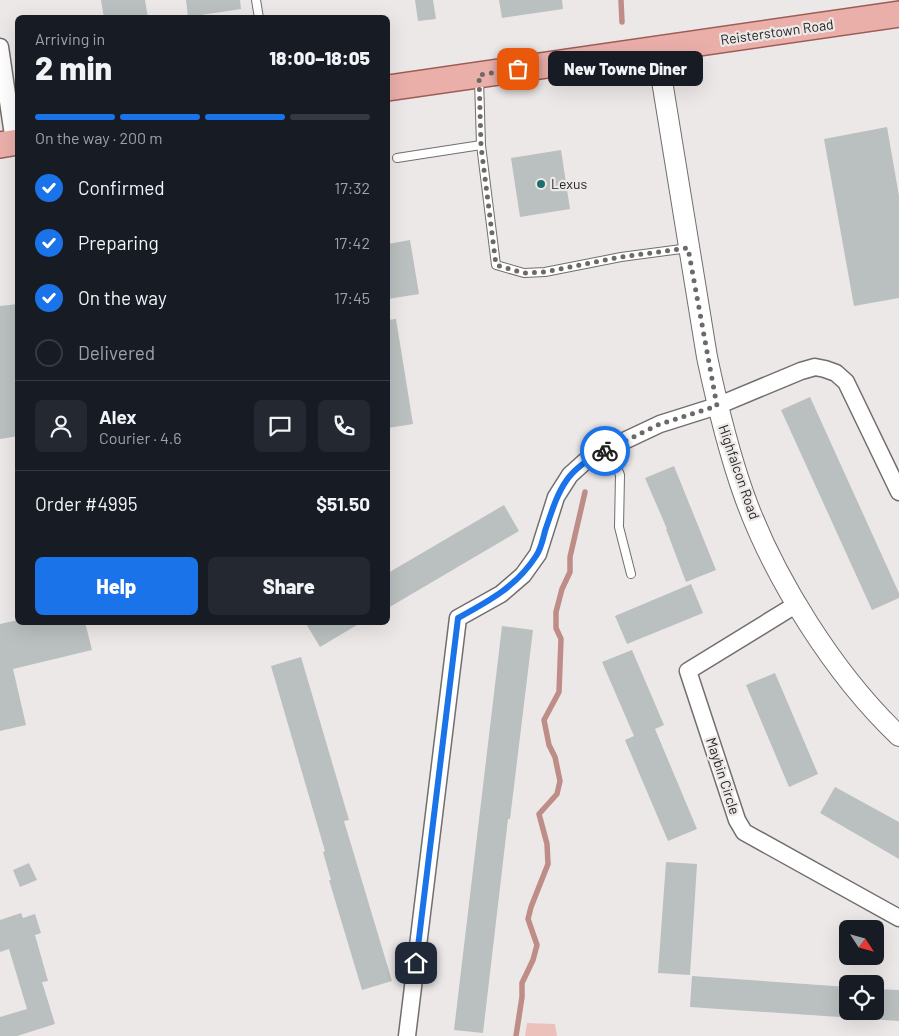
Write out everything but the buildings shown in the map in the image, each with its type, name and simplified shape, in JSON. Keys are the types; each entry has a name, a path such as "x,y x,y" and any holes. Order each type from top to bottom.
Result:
{"main road":[{"name":"Reisterstown Road","path":"390,88 899,14"}],"street":[{"path":"0,47 11,143"},
{"name":"Highfalcon Road","path":"657,50 688,248 717,406 745,497 766,546 797,604 832,657 854,686 899,736"},
{"path":"407,1036 458,618 501,594 522,575 538,554 556,496 570,475 590,457 660,424 717,406 815,367 836,373 846,382 855,397 899,492"},
{"name":"Maybin Circle","path":"797,604 688,671 737,820 744,832 899,918"}],"lane":[{"path":"256,0 258,15"},
{"path":"479,75 481,146 496,265 524,273 545,272 621,257 688,248"},
{"path":"396,158 481,146"},
{"path":"609,448 620,475 619,527 631,574"}],"shaded area":[{"path":"527,1023 555,1024 557,1036 525,1036"}],"waterway":[{"path":"621,0 622,22"},
{"path":"516,1036 522,997 522,983 533,960 537,945 528,919 548,864 547,844 539,814 557,794 560,781 555,757 549,745 544,720 559,692 561,639 556,628 556,612 562,589 570,572 570,557 585,492"}],"way so far":[{"path":"518,69 479,75 481,146 496,265 524,273 545,272 621,257 688,248 717,406 660,424 605,451"}],"place":[{"name":"New Towne Diner","path":"518,69"},
{"name":"Lexus","path":"541,184"}],"route":[{"path":"416,963 458,618 501,594 522,575 538,554 556,496 570,475 590,457 605,451"}]}
